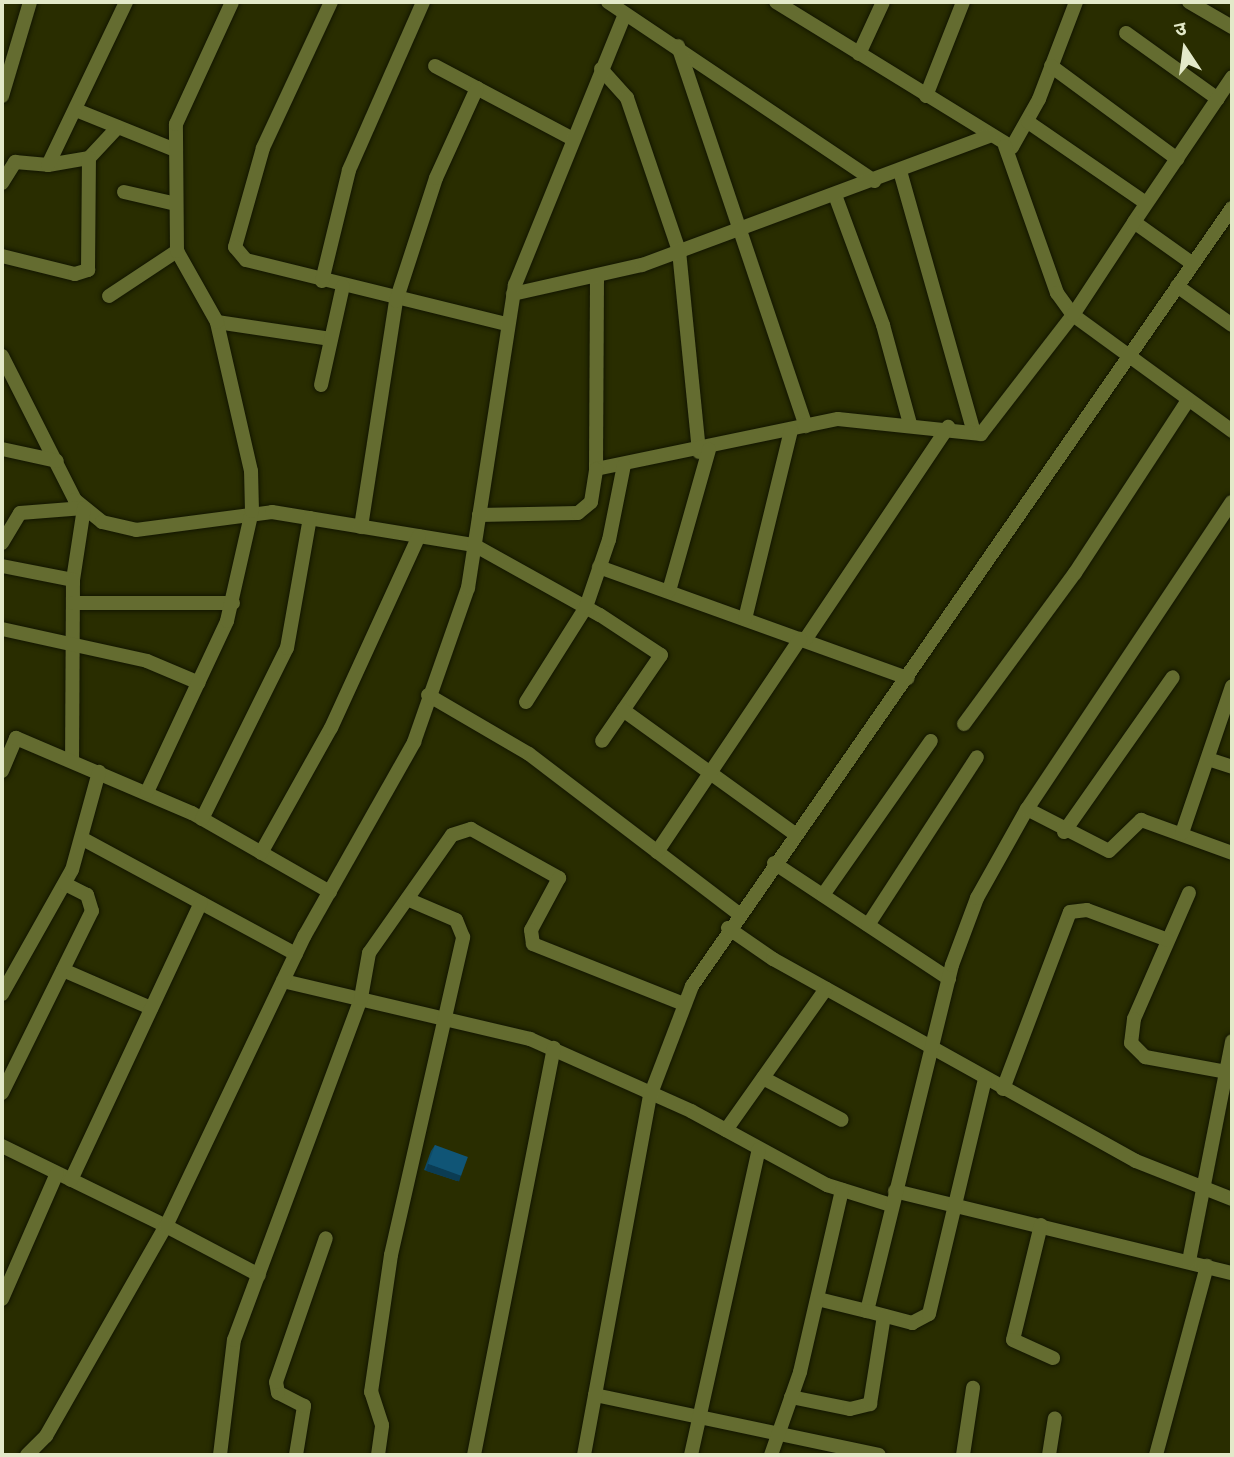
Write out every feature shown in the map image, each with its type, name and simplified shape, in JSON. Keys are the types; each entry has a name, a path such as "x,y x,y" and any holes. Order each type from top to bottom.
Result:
{"street":[{"path":"2,96 30,2"},
{"path":"48,166 126,2"},
{"path":"147,792 199,683 233,603 252,512 251,471 217,322 177,251 176,124 232,2"},
{"path":"331,2 263,148 235,247 246,260 396,301 506,324"},
{"path":"322,281 349,170 423,2"},
{"path":"608,2 678,46 874,181"},
{"path":"776,2 797,8 859,54 1005,146 1017,145 1076,2"},
{"path":"859,54 883,2"},
{"path":"926,96 963,2"},
{"path":"1189,2 1232,27"},
{"path":"27,1455 46,1436 166,1226 296,954 414,741 428,695 468,588 506,324 513,294 625,14"},
{"path":"1126,33 1218,99"},
{"path":"678,46 806,426"},
{"path":"435,66 573,139"},
{"path":"1051,66 1177,159"},
{"path":"601,69 627,99 679,251 704,451 669,591"},
{"path":"596,469 704,451 838,419 948,427 974,433 990,429 1073,316 1232,77"},
{"path":"361,527 396,301 436,178 477,89"},
{"path":"76,110 175,150"},
{"path":"1028,122 1146,203"},
{"path":"2,183 15,162 48,166 89,158 118,127"},
{"path":"513,294 597,278 679,251 900,172 989,136"},
{"path":"1005,146 1057,293 1073,316 1187,402 1232,431"},
{"path":"2,256 75,274 88,270 89,158"},
{"path":"900,172 974,433"},
{"path":"124,192 176,204"},
{"path":"835,195 883,325 910,424"},
{"path":"584,1455 650,1096 684,1004 738,913 908,678 1232,208"},
{"path":"1134,222 1193,264"},
{"path":"109,296 177,251"},
{"path":"479,515 578,513 591,502 596,469 597,278"},
{"path":"321,385 343,286"},
{"path":"1177,286 1232,325"},
{"path":"217,322 331,339"},
{"path":"2,356 83,509 103,522 136,530 252,512 310,518 474,545 586,607 661,655 603,741"},
{"path":"964,723 1075,573 1187,402"},
{"path":"657,852 948,427"},
{"path":"745,618 791,430"},
{"path":"2,449 57,461"},
{"path":"526,702 586,607 600,567 624,465"},
{"path":"867,1311 949,979 977,898 1027,809 1232,502"},
{"path":"2,543 20,513 83,509"},
{"path":"72,761 75,645 73,580 83,509"},
{"path":"202,819 287,648 310,518"},
{"path":"261,853 331,728 419,536"},
{"path":"2,566 73,580"},
{"path":"600,567 908,678"},
{"path":"73,603 233,603"},
{"path":"2,629 160,665 199,683"},
{"path":"1064,832 1173,677"},
{"path":"1182,833 1232,686"},
{"path":"428,695 529,754 738,913"},
{"path":"623,709 795,834"},
{"path":"2,771 9,736 147,792 202,819 330,892"},
{"path":"823,895 931,741"},
{"path":"868,925 977,757"},
{"path":"1208,759 1232,766"},
{"path":"2,994 65,884 83,839 99,772"},
{"path":"1027,809 1064,832 1109,851 1141,820 1232,853"},
{"path":"220,1455 228,1361 361,998 369,954 452,835 471,829 559,878 531,930 533,944 684,1004"},
{"path":"83,839 296,954"},
{"path":"774,863 949,979"},
{"path":"2,1093 92,911 88,895 65,884"},
{"path":"1189,892 1134,1019 1131,1044 1145,1057 1229,1072"},
{"path":"378,1455 375,1366 395,1236 463,930 456,920 407,898"},
{"path":"71,1180 201,902"},
{"path":"1003,1089 1070,912 1087,910 1168,940"},
{"path":"728,928 826,989 1003,1089 1204,1193 1232,1199"},
{"path":"63,970 151,1008"},
{"path":"283,981 444,1015 554,1048 726,1130 842,1190 954,1205 1232,1273"},
{"path":"726,1130 826,989"},
{"path":"1189,1261 1229,1072 1232,1041"},
{"path":"474,1455 554,1048"},
{"path":"763,1078 842,1120"},
{"path":"818,1299 920,1323 929,1314 985,1079"},
{"path":"2,1146 259,1275"},
{"path":"691,1455 759,1149"},
{"path":"2,1299 57,1172"},
{"path":"771,1455 791,1396 818,1299 842,1190"},
{"path":"1041,1226 1013,1340 1053,1358"},
{"path":"296,1455 303,1406 278,1392 276,1382 326,1238"},
{"path":"1156,1455 1207,1266"},
{"path":"791,1396 850,1409 870,1404 884,1316"},
{"path":"963,1455 973,1388"},
{"path":"595,1395 879,1455"},
{"path":"1049,1455 1055,1418"}],"building":[{"path":"435,1145 468,1157 461,1176 428,1164"}]}
